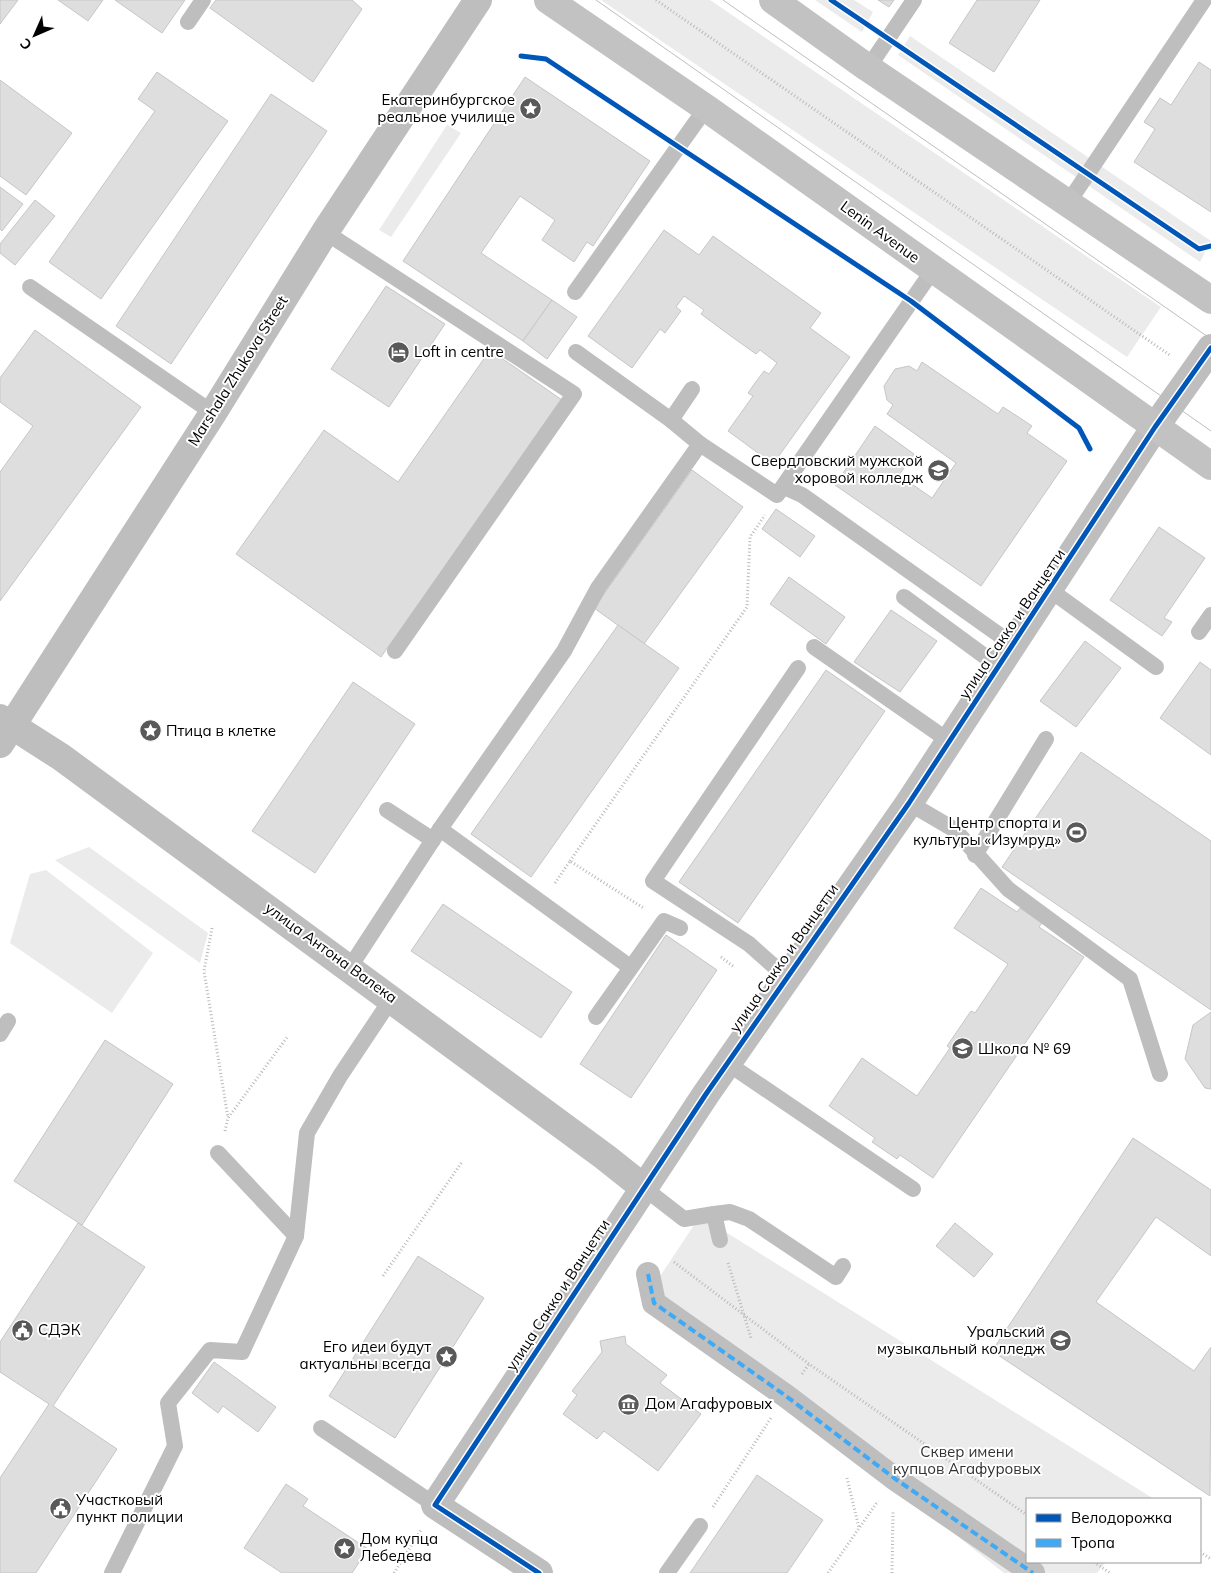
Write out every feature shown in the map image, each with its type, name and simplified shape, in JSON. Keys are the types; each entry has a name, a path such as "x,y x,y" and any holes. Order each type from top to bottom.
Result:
{"main road":[{"name":"Lenin Avenue","path":"548,0 706,108 1211,466"},
{"path":"772,0 868,68 1211,300"}],"street":[{"name":"Marshala Zhukova Street","path":"4,729 213,413 325,232 478,0"},
{"name":"улица Сакко и Ванцетти","path":"435,1505 727,1063 909,803 1155,427 1211,348"},
{"name":"улица Антона Валека","path":"4,729 61,757 392,998 605,1156 644,1188"},
{"path":"648,1274 654,1303 786,1396 894,1478 1033,1573"},
{"path":"435,1505 539,1573"}],"lane":[{"path":"188,22 203,0"},
{"path":"868,68 914,0"},
{"path":"1068,203 1204,0"},
{"path":"575,292 706,108"},
{"path":"325,232 574,394 395,650"},
{"path":"781,491 933,270"},
{"path":"30,287 213,413"},
{"path":"576,352 671,420 700,444 781,491 802,495 1005,655"},
{"path":"671,420 692,389"},
{"path":"350,968 436,834 564,651 598,588 700,444"},
{"path":"1050,590 1156,667"},
{"path":"904,597 1005,655"},
{"path":"1199,632 1211,615"},
{"path":"814,646 949,741"},
{"path":"786,977 749,944 653,881 798,668"},
{"path":"975,855 1046,739"},
{"path":"909,803 955,830 975,855 1008,889 1130,979 1160,1074"},
{"path":"387,810 436,834 630,967"},
{"path":"596,1017 664,921 680,928"},
{"path":"112,1573 175,1446 168,1403 210,1350 242,1352 296,1236 307,1133 340,1076 392,998"},
{"path":"727,1063 913,1189"},
{"path":"218,1153 296,1236"},
{"path":"644,1188 684,1219 730,1212 749,1219 836,1276 843,1266"},
{"path":"714,1214 720,1240"},
{"path":"321,1428 435,1505"},
{"path":"667,1573 700,1526"}],"path":[{"path":"656,0 1194,373"},
{"path":"553,885 747,607 750,537 781,491"},
{"path":"570,861 664,921"},
{"path":"212,928 204,970 228,1118 288,1036"},
{"path":"721,957 734,966"},
{"path":"383,1276 462,1162"},
{"path":"720,1240 745,1314 761,1380"},
{"path":"673,1262 745,1314 809,1364 1026,1513"},
{"path":"700,1526 809,1364"},
{"path":"838,1434 859,1529"},
{"path":"828,1573 894,1478"},
{"path":"892,1573 894,1478"},
{"path":"394,1573 422,1528"},
{"path":"1095,1563 1110,1573"}],"green space":[{"path":"601,0 710,0 1161,307 1127,357"},
{"path":"815,0 854,0 873,12 862,32"},
{"path":"910,36 1211,241 1200,262 898,55"},
{"path":"447,125 461,133 391,237 379,230"},
{"path":"89,847 208,933 200,963 55,860"},
{"path":"46,870 153,953 112,1013 10,943 30,874"},
{"name":"Сквер имени купцов Агафуровых","path":"700,1216 1152,1498 1026,1498 1026,1563 1105,1563 1097,1573 1004,1573 649,1293"}],"building":[{"path":"0,0 18,0 0,24"},
{"path":"58,0 103,0 88,21"},
{"path":"115,0 185,0 162,33"},
{"path":"216,0 352,0 362,9 313,82 210,8"},
{"path":"878,0 894,0 889,7"},
{"path":"977,0 1040,0 994,72 949,43"},
{"path":"1199,62 1211,70 1211,212 1134,162 1155,129 1144,122 1160,98 1171,105"},
{"path":"157,72 228,121 101,299 49,262 155,111 138,99"},
{"path":"525,77 650,161 593,246 587,242 574,262 542,240 555,220 520,196 481,253 552,300 523,341 403,261"},
{"path":"0,80 72,133 26,195 0,176"},
{"path":"271,94 327,131 171,364 116,326"},
{"path":"0,187 23,204 2,231 0,229"},
{"path":"35,200 55,216 15,265 0,253 0,244"},
{"path":"664,230 699,255 713,236 821,313 810,328 850,357 773,464 728,431 753,396 748,393 755,383 764,371 769,374 777,363 760,350 756,354 728,334 701,314 704,310 684,296 676,307 681,311 665,333 660,329 632,368 588,336"},
{"path":"386,286 445,324 389,407 331,369"},
{"path":"552,300 577,317 547,359 523,341"},
{"path":"35,330 141,407 0,601 0,472 33,426 0,402 0,378"},
{"path":"490,350 562,400 381,657 236,554 324,430 398,482"},
{"name":"Свердловский мужской хоровой колледж","path":"922,362 998,414 1003,407 1032,426 1027,433 1067,461 981,586 835,485 875,426 914,454 899,475 932,498 956,463 887,414 893,405 887,400 884,386 895,369 909,366 917,371"},
{"path":"692,470 743,507 644,644 594,608"},
{"path":"776,509 815,536 800,557 762,529"},
{"path":"1159,527 1205,558 1164,618 1172,622 1162,636 1110,600"},
{"path":"789,577 845,617 826,644 770,604"},
{"path":"891,610 937,641 900,692 854,662"},
{"path":"618,625 679,668 531,877 471,834"},
{"path":"1085,641 1121,668 1076,727 1040,701"},
{"path":"1200,662 1211,670 1211,755 1160,718"},
{"path":"826,670 885,711 738,923 679,882"},
{"path":"353,682 415,724 315,873 252,831"},
{"path":"1081,752 1211,841 1211,1010 1002,867"},
{"path":"981,888 1017,912 1020,908 1042,923 1039,927 1084,957 933,1178 900,1155 897,1159 872,1142 875,1138 829,1106 862,1058 917,1096 950,1048 947,1046 971,1011 975,1013 1008,964 954,928"},
{"path":"443,904 572,992 541,1038 411,951"},
{"path":"666,935 717,970 631,1098 580,1064"},
{"path":"1211,1012 1211,1089 1205,1088 1185,1059 1193,1025"},
{"path":"105,1040 173,1084 82,1225 14,1181"},
{"path":"1133,1138 1211,1190 1211,1256 1156,1217 1096,1302 1194,1371 1211,1347 1210,1496 992,1351"},
{"path":"78,1223 145,1267 53,1406 117,1449 36,1573 0,1573 0,1478 49,1404 0,1372 0,1342"},
{"path":"955,1223 993,1254 974,1277 936,1246"},
{"path":"418,1256 484,1298 395,1438 329,1396"},
{"name":"Дом Агафуровых","path":"625,1336 626,1344 667,1375 660,1383 701,1414 658,1471 604,1431 597,1439 563,1414 577,1395 572,1391 602,1352 600,1341"},
{"path":"214,1362 276,1407 258,1432 223,1406 218,1413 192,1393"},
{"path":"757,1475 823,1520 787,1573 690,1573"},
{"path":"286,1484 308,1499 303,1506 368,1549 352,1573 282,1573 244,1548"}],"tram line":[{"path":"596,0 1211,431"},
{"path":"723,0 1211,339"}],"marked path":[{"path":"648,1274 654,1303 786,1396 894,1478 1033,1573"}],"cycle path":[{"path":"831,0 1199,249 1211,246"},
{"path":"521,56 546,59 911,301 1079,428 1090,449"},
{"path":"539,1573 435,1505 706,1094 909,803 1155,427 1211,348"}],"place":[{"name":"Екатеринбургское реальное училище","path":"531,109"},
{"name":"Loft in centre","path":"398,352"},
{"name":"Свердловский мужской хоровой колледж","path":"939,470"},
{"name":"Птица в клетке","path":"150,731"},
{"name":"Центр спорта и культуры «Изумруд»","path":"1077,832"},
{"name":"Школа № 69","path":"962,1049"},
{"name":"СДЭК","path":"22,1330"},
{"name":"Уральский музыкальный колледж","path":"1061,1341"},
{"name":"Его идеи будут актуальны всегда","path":"447,1356"},
{"name":"Дом Агафуровых","path":"629,1404"},
{"name":"Участковый пункт полиции","path":"60,1509"},
{"name":"Дом купца Лебедева","path":"344,1548"}]}
